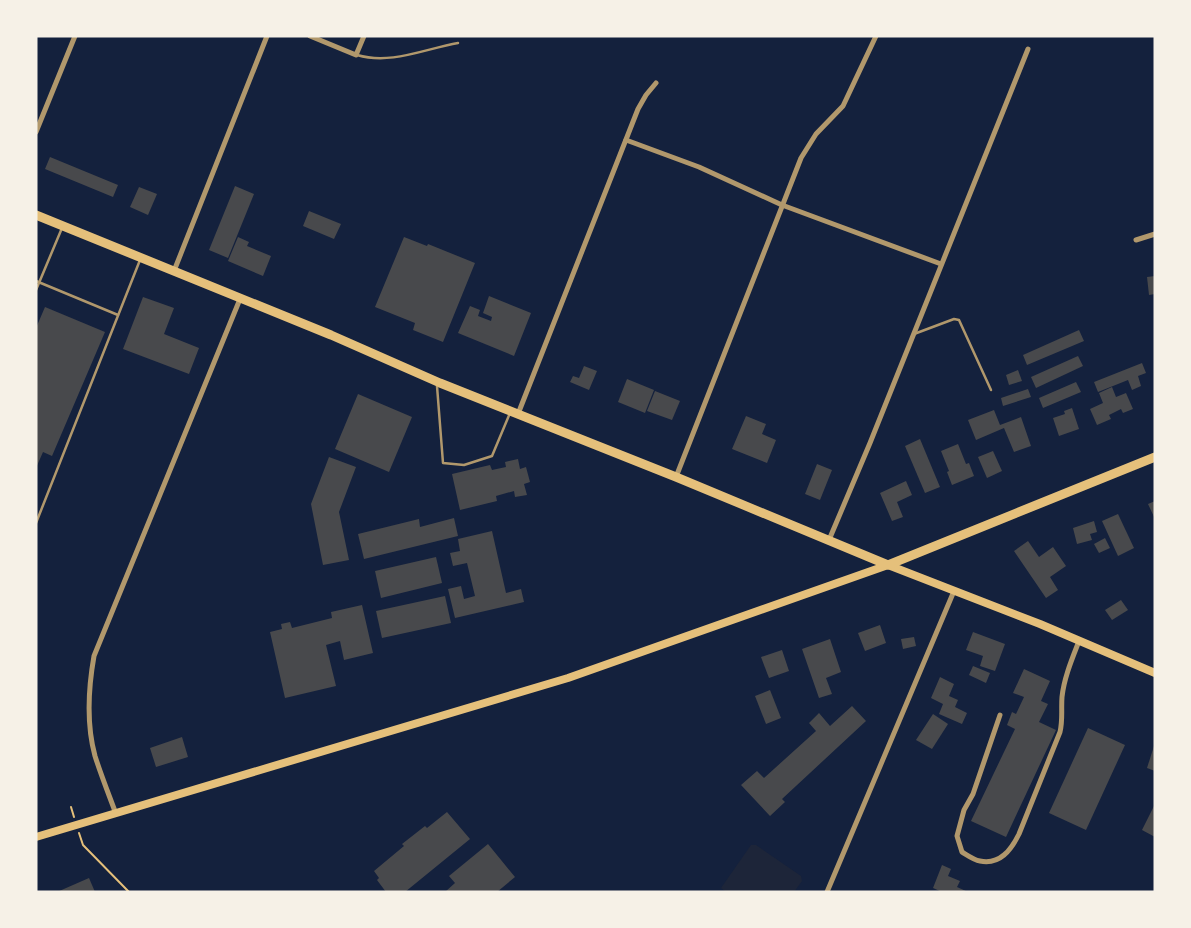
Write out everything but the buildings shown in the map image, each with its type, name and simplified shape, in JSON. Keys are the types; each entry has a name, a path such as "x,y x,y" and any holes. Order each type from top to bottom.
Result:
{"main road":[{"path":"36,216 331,334 437,382 676,477 954,592 1040,624 1155,673"},
{"path":"36,837 568,678 888,564 1155,457"}],"street":[{"path":"36,132 75,36"},
{"path":"174,272 267,36"},
{"path":"310,36 356,55 364,36"},
{"path":"676,477 801,158 816,134 843,106 876,36"},
{"path":"829,540 870,443 912,334 1028,49"},
{"path":"514,413 638,109 656,83"},
{"path":"626,140 699,167 782,205 941,264"},
{"path":"1136,240 1155,234"},
{"path":"116,814 95,755 88,716 89,686 94,656 240,299"},
{"path":"827,892 954,592"},
{"path":"1000,715 973,794 964,810 957,836 962,852 980,861 998,859 1011,849 1018,834 1060,732 1063,719 1062,698 1079,641"}],"lane":[{"path":"356,55 370,59 391,59 458,43"},
{"path":"36,290 63,226"},
{"path":"36,524 141,258"},
{"path":"38,282 118,315"},
{"path":"912,334 954,319 959,320 991,390"},
{"path":"437,382 443,462 464,465 492,456 514,413"}],"path":[{"path":"71,807 83,845 129,892"}],"shaded area":[{"path":"751,845 756,845 801,876 802,881 794,892 726,892 721,888"}]}
